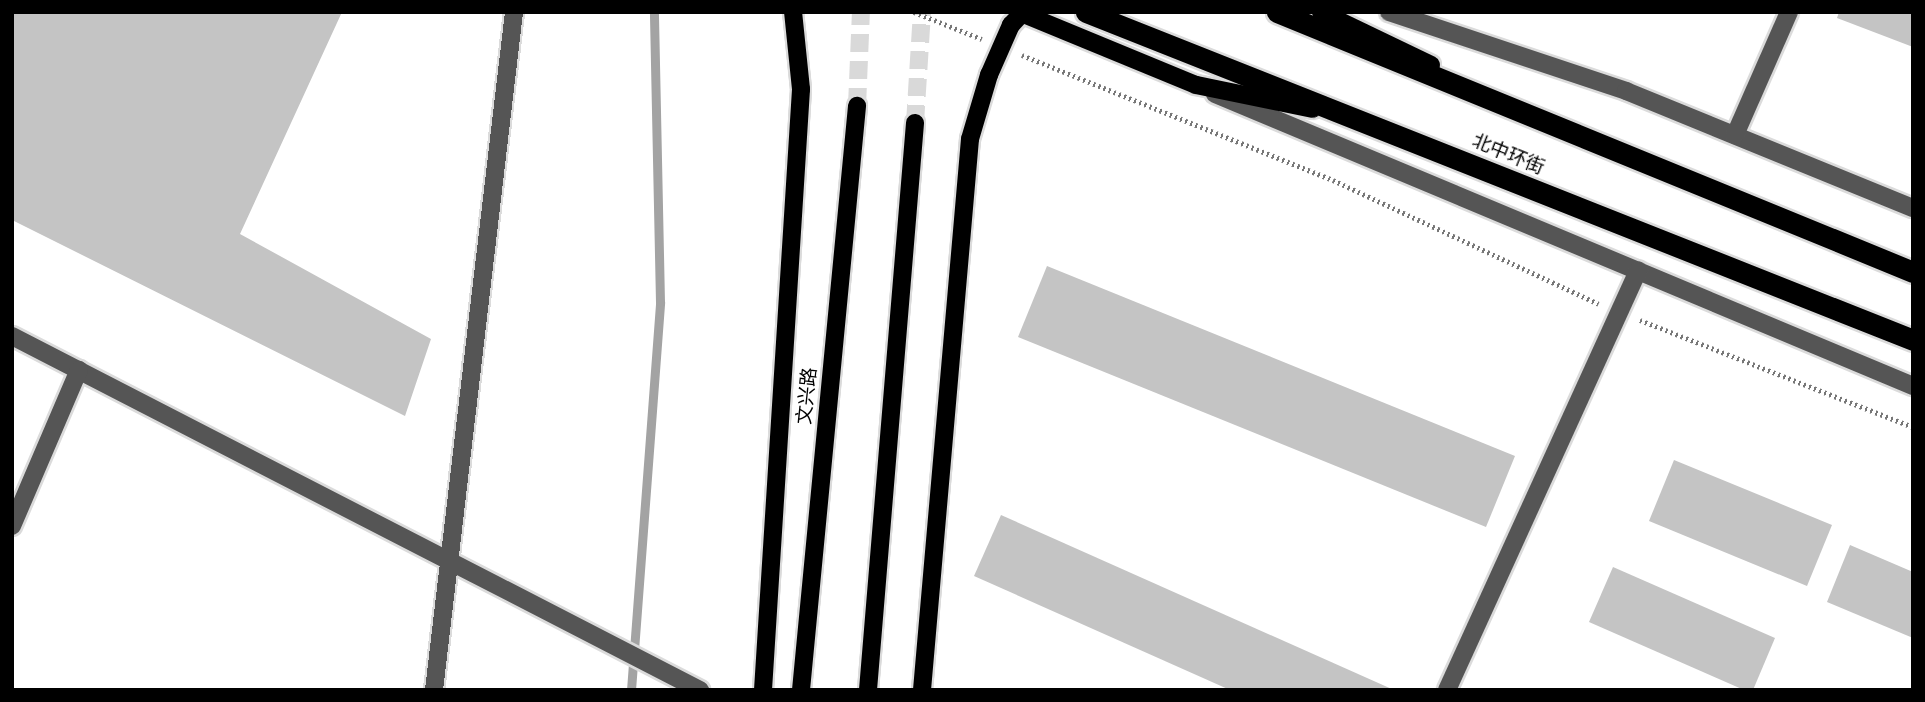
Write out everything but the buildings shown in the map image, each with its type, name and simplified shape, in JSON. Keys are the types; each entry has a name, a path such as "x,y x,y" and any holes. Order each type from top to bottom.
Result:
{"highway":[{"name":"北中环街","path":"1086,12 1913,340"},
{"path":"1277,12 1913,272"}],"main road":[{"path":"763,690 801,89 793,12"},
{"path":"1321,12 1567,131"},
{"path":"922,690 970,139 989,75 1011,25 1020,13 1196,85 1353,118"},
{"name":"文兴路","path":"801,690 857,106"},
{"path":"868,690 915,123"}],"street":[{"path":"433,690 514,12"},
{"path":"1389,12 1626,91 1913,208"},
{"path":"1735,135 1789,12"},
{"path":"1196,85 1913,386"},
{"path":"1447,690 1637,270"},
{"path":"12,336 450,559 700,690"},
{"path":"12,526 79,370"}],"path":[{"path":"914,12 1333,180 1619,311 1913,427"}],"waterway":[{"path":"631,690 660,302 654,12"}],"tunnel":[{"path":"857,106 861,12"},
{"path":"915,123 922,12"}]}
